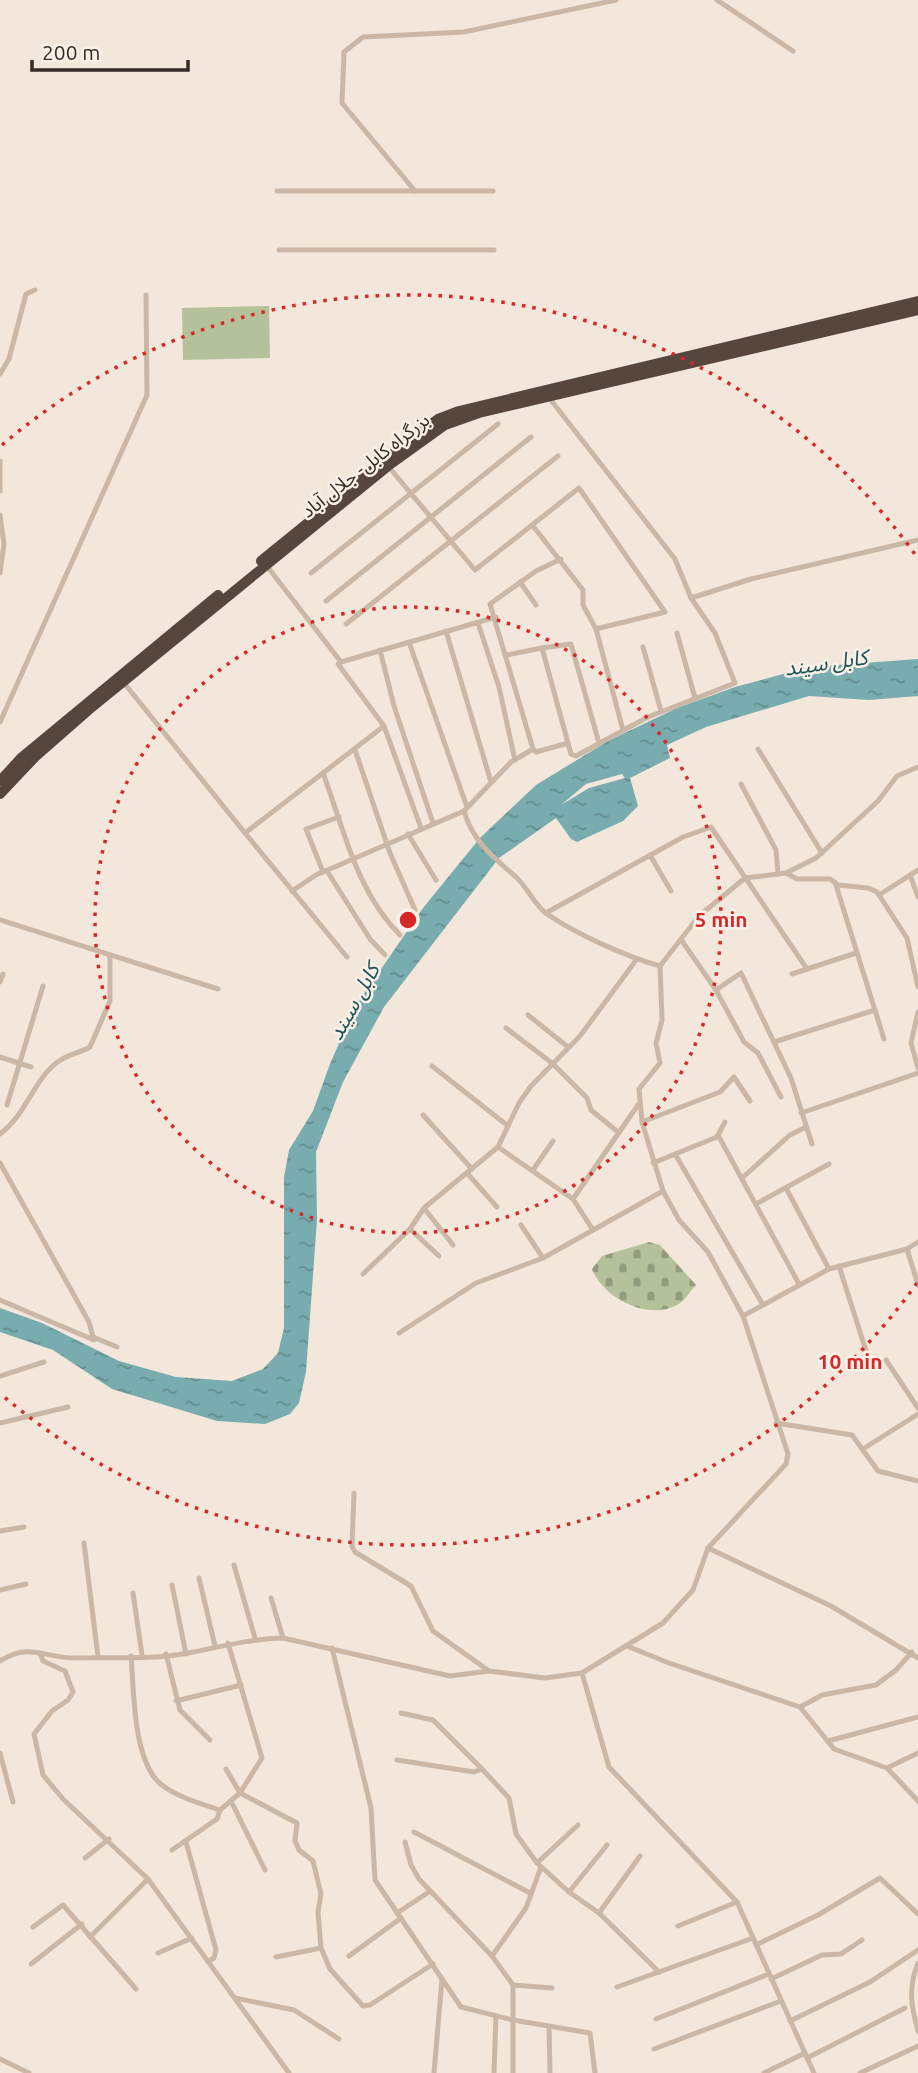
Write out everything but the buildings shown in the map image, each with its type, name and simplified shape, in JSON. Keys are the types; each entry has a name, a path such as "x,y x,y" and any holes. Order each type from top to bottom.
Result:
{"highway":[{"name":"بزرگراه کابل- جلال آباد","path":"830,326 918,301"},
{"name":"بزرگراه کابل- جلال آباد","path":"0,781 22,757 80,708 264,563 434,432 461,418 550,399 815,329 918,310"},
{"name":"بزرگراه کابل- جلال آباد","path":"0,794 35,757 385,458 438,419 458,411 558,385 729,350"}],"street":[{"path":"415,191 342,103 344,52 363,37 464,32 616,0"},
{"path":"718,0 793,51"},
{"path":"277,191 493,191"},
{"path":"279,250 494,250"},
{"path":"0,374 9,359 26,294 35,290"},
{"path":"0,722 147,395 146,295"},
{"path":"542,648 573,756 661,712 734,683 715,633 691,598 675,559 550,399"},
{"path":"311,573 498,424"},
{"path":"326,601 531,437"},
{"path":"346,624 558,456"},
{"path":"0,461 0,491"},
{"path":"388,466 475,570 579,488 665,612 596,629"},
{"path":"0,515 4,544 0,573"},
{"path":"533,526 583,590 583,605 596,629 623,730"},
{"path":"691,598 751,579 918,540"},
{"path":"561,559 492,601 533,749 536,752 568,743"},
{"path":"264,563 341,662"},
{"path":"520,582 536,606"},
{"path":"341,662 496,617"},
{"path":"478,623 499,687 515,760"},
{"path":"446,631 491,782"},
{"path":"677,634 695,698"},
{"path":"409,642 466,809 470,830 476,840 518,879 546,913 637,959 660,966"},
{"path":"507,654 571,644 599,743"},
{"path":"643,647 661,712"},
{"path":"380,650 394,706 433,823"},
{"path":"341,662 338,664 384,726 421,828"},
{"path":"124,683 347,957"},
{"path":"245,833 384,726"},
{"path":"758,748 822,853"},
{"path":"292,891 325,872 466,809 515,760 533,749"},
{"path":"355,750 387,844 415,910"},
{"path":"0,1661 15,1651 27,1649 52,1658 142,1656 186,1654 228,1643 283,1638 450,1676 489,1671 545,1678 582,1673 663,1623 693,1590 708,1548 786,1464 788,1454 743,1316 708,1252 679,1220 663,1191 642,1122 638,1105 639,1089 660,1063 656,1043 662,1020 660,966 699,916 745,878 786,873 822,853 878,801 897,776 918,766"},
{"path":"323,773 353,859 371,900 400,934"},
{"path":"741,784 776,850 778,874"},
{"path":"339,817 306,829 325,872 370,939 385,955"},
{"path":"546,913 683,837 711,827 807,969"},
{"path":"408,834 436,880"},
{"path":"650,855 671,891"},
{"path":"879,895 918,870"},
{"path":"786,873 797,879 868,888 879,895 907,938 918,987"},
{"path":"910,875 918,897"},
{"path":"835,882 884,1039"},
{"path":"0,920 218,989"},
{"path":"682,941 716,990 744,1042 758,1053 780,1097"},
{"path":"792,974 856,953"},
{"path":"0,1134 19,1119 46,1073 59,1060 90,1047 110,1001 110,956"},
{"path":"363,1274 410,1229 424,1208 498,1147 519,1103 614,994 637,959"},
{"path":"716,990 741,973 802,1104 802,1113 812,1144"},
{"path":"0,982 3,974"},
{"path":"7,1105 43,986"},
{"path":"774,1042 875,1010"},
{"path":"918,1012 914,1043 918,1068"},
{"path":"528,1015 568,1047"},
{"path":"506,1028 552,1063 587,1098 591,1110 618,1132"},
{"path":"0,1057 31,1067"},
{"path":"432,1066 508,1126"},
{"path":"802,1113 918,1073"},
{"path":"642,1122 720,1092 734,1077 750,1101"},
{"path":"573,1199 638,1105"},
{"path":"423,1115 497,1207"},
{"path":"653,1163 718,1135 725,1122"},
{"path":"742,1178 790,1135 806,1126"},
{"path":"718,1135 799,1284"},
{"path":"533,1170 553,1141"},
{"path":"498,1147 573,1199 593,1230"},
{"path":"675,1154 763,1305"},
{"path":"0,1163 97,1341"},
{"path":"756,1204 829,1164"},
{"path":"786,1188 829,1269"},
{"path":"399,1333 476,1283 543,1258 663,1191"},
{"path":"424,1208 453,1245"},
{"path":"521,1225 543,1258"},
{"path":"410,1229 439,1256"},
{"path":"743,1316 829,1269 906,1249 918,1242"},
{"path":"906,1249 918,1285"},
{"path":"839,1266 867,1354"},
{"path":"0,1300 117,1347"},
{"path":"887,1360 918,1408"},
{"path":"0,1376 44,1362"},
{"path":"0,1423 68,1407"},
{"path":"863,1449 918,1414"},
{"path":"776,1423 852,1435 881,1473 918,1481"},
{"path":"354,1493 352,1546 355,1552 411,1586 433,1631 489,1671"},
{"path":"0,1531 24,1527"},
{"path":"84,1543 98,1657"},
{"path":"708,1548 831,1606 918,1658"},
{"path":"234,1565 255,1639"},
{"path":"199,1578 215,1646"},
{"path":"0,1590 26,1584"},
{"path":"172,1585 186,1654"},
{"path":"133,1593 142,1656"},
{"path":"271,1598 283,1638"},
{"path":"172,1850 217,1819 220,1810 232,1803 240,1793 262,1758 228,1643"},
{"path":"628,1646 669,1663 800,1707 834,1749 887,1768 918,1801"},
{"path":"332,1648 371,1808 375,1880 461,2007 593,2035 595,2073"},
{"path":"800,1707 822,1695 876,1685 912,1652"},
{"path":"40,1653 43,1661 65,1671 73,1692 68,1700 52,1711 34,1734 43,1775 63,1798 148,1879 289,2073"},
{"path":"166,1654 180,1710 211,1740"},
{"path":"131,1656 142,1750 154,1779 196,1805 220,1810"},
{"path":"582,1673 609,1767 737,1902 814,2073"},
{"path":"176,1700 240,1685"},
{"path":"401,1713 433,1720 482,1769 509,1798 516,1834 539,1865 569,1892 599,1913 659,1972"},
{"path":"828,1741 852,1733 878,1730 918,1717"},
{"path":"0,1753 13,1801"},
{"path":"887,1768 918,1753"},
{"path":"397,1760 474,1772 482,1769"},
{"path":"226,1769 240,1793 297,1823 295,1841 299,1850 313,1861 320,1894 318,1912 321,1948 330,1969 367,2007 433,1964"},
{"path":"232,1803 265,1870"},
{"path":"492,1956 526,1908 539,1865 578,1825"},
{"path":"414,1832 530,1893"},
{"path":"85,1858 108,1839"},
{"path":"186,1842 216,1950 214,1958 209,1961"},
{"path":"405,1842 411,1865 429,1892 443,1902 492,1956 513,1984 513,2073"},
{"path":"569,1892 607,1845"},
{"path":"599,1913 640,1856"},
{"path":"756,1945 818,1915 880,1878 918,1914"},
{"path":"90,1937 148,1879"},
{"path":"349,1955 429,1892"},
{"path":"678,1926 737,1902"},
{"path":"33,1927 61,1904 82,1924 90,1937 136,1989"},
{"path":"31,1964 82,1924"},
{"path":"158,1953 192,1938"},
{"path":"617,1987 753,1938"},
{"path":"656,2019 822,1955 841,1954 862,1940"},
{"path":"276,1957 321,1948"},
{"path":"790,2021 870,1982 918,1950"},
{"path":"918,1963 911,1980 910,2003 916,2015 918,2031"},
{"path":"434,2073 442,1979"},
{"path":"513,1984 552,1988"},
{"path":"235,1998 294,2010 339,2039"},
{"path":"654,2049 782,2001"},
{"path":"764,2073 905,2008"},
{"path":"494,2073 496,2016"},
{"path":"549,2026 550,2073"},
{"path":"860,2073 918,2046"},
{"path":"0,2059 29,2073"}],"green space":[{"path":"269,306 270,358 183,360 182,308"},
{"path":"649,1242 660,1245 696,1285 680,1303 665,1309 653,1310 628,1304 606,1289 592,1269 602,1256"}],"water":[{"path":"918,659 918,696 869,700 809,696 706,727 667,745 670,758 630,778 638,806 623,821 577,842 571,839 556,818 499,858 384,1007 343,1082 316,1152 317,1220 306,1372 299,1403 290,1414 265,1424 217,1421 112,1389 53,1350 0,1332 0,1308 42,1323 119,1361 176,1377 232,1381 263,1369 278,1353 284,1328 284,1177 289,1150 313,1111 355,1007 423,908 480,838 536,785 608,741 677,708 735,687 809,667","holes":["622,774 625,778 589,788 561,805 586,784"]}],"water label":[{"name":"کابل سيند","path":"826,663"},
{"name":"کابل سيند","path":"354,1002"}]}
